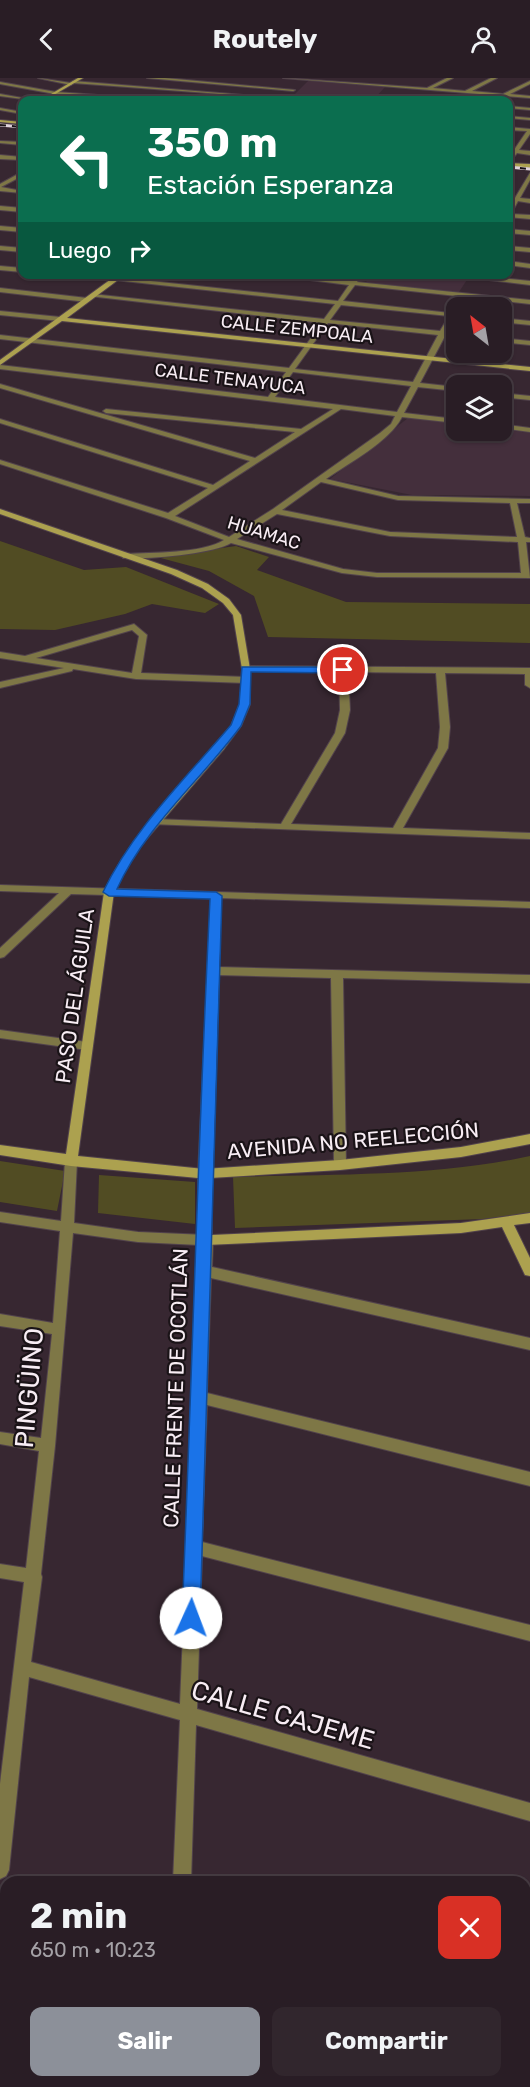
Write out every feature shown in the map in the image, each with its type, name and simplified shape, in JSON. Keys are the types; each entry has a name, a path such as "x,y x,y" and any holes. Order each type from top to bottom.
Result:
{"street":[{"path":"40,78 72,83 244,96"},
{"path":"50,96 81,78"},
{"path":"149,78 293,90"},
{"path":"285,78 530,97"},
{"path":"346,83 354,78"},
{"path":"427,89 451,78"},
{"path":"465,92 495,78"},
{"path":"287,96 303,79"},
{"path":"382,96 390,86 399,81"},
{"path":"504,95 530,82"},
{"path":"0,83 57,92 112,96"},
{"path":"0,95 18,98"},
{"path":"513,107 530,109"},
{"path":"0,109 18,111"},
{"path":"3,122 18,114"},
{"path":"513,117 530,119"},
{"path":"3,122 18,123"},
{"path":"0,127 18,128"},
{"path":"513,128 530,130 527,141 513,156"},
{"path":"516,140 527,141"},
{"path":"0,142 18,144"},
{"path":"513,152 530,153"},
{"path":"0,157 18,159"},
{"path":"513,166 530,171"},
{"path":"513,169 530,171"},
{"path":"513,207 527,187 530,171"},
{"path":"10,174 18,175"},
{"path":"0,188 18,177"},
{"path":"516,186 527,187"},
{"path":"0,188 18,191"},
{"path":"513,200 530,201"},
{"path":"0,208 18,210"},
{"path":"513,215 530,217"},
{"path":"0,228 18,230"},
{"path":"513,231 530,233"},
{"path":"0,248 18,250"},
{"path":"513,248 530,250"},
{"path":"513,264 530,266"},
{"path":"0,268 18,270"},
{"path":"107,279 339,303 446,310"},
{"path":"310,279 530,302"},
{"path":"270,399 357,279"},
{"path":"464,296 473,279"},
{"path":"499,279 530,283"},
{"path":"0,365 30,340 116,280"},
{"path":"0,290 327,320 446,334"},
{"path":"0,313 60,319"},
{"name":"CALLE ZEMPOALA","path":"60,319 530,369"},
{"path":"512,321 530,323"},
{"path":"126,556 202,550 231,540 383,435 394,425 446,326"},
{"path":"0,337 446,388"},
{"path":"512,341 530,343"},
{"name":"CALLE TENAYUCA","path":"0,365 446,420"},
{"path":"0,386 256,461"},
{"path":"512,396 530,398"},
{"path":"169,516 340,407"},
{"path":"75,408 303,431"},
{"path":"0,421 213,487"},
{"path":"512,428 530,430"},
{"name":"HUAMAC","path":"0,462 169,516 231,540 342,572 377,575 528,576"},
{"path":"320,480 398,498 530,501"},
{"path":"513,501 526,540 528,576"},
{"name":"PASO DEL ÁGUILA","path":"0,511 193,580 226,601 237,615 246,669 245,704 236,726 128,857 109,892 71,1161"},
{"path":"276,511 390,534 526,540"},
{"path":"22,658 134,627 143,635 136,675"},
{"path":"0,655 136,675 246,680"},
{"path":"0,685 78,667"},
{"path":"246,669 529,671 530,685"},
{"path":"284,827 340,733 345,710 343,670"},
{"path":"396,831 443,748 445,727 440,672"},
{"path":"0,680 15,681"},
{"path":"155,822 530,836"},
{"path":"0,888 530,905"},
{"path":"0,954 69,890"},
{"name":"CALLE FRENTE DE OCOTLÁN","path":"182,1876 206,1240 204,1174 216,896"},
{"path":"213,971 530,979"},
{"path":"338,975 340,1165"},
{"path":"0,1034 87,1046"},
{"name":"AVENIDA NO REELECCIÓN","path":"0,1150 71,1161 204,1174 340,1165 461,1152 530,1139"},
{"name":"PINGÜINO","path":"0,1870 7,1722 22,1667 34,1577 68,1227 71,1161"},
{"path":"0,1217 138,1237 206,1240 450,1228 506,1223 530,1218"},
{"path":"506,1223 530,1271"},
{"path":"204,1271 530,1344"},
{"path":"0,1320 58,1329"},
{"path":"200,1396 530,1479"},
{"path":"0,1438 48,1446"},
{"path":"194,1546 530,1633"},
{"path":"0,1571 34,1577"},
{"name":"CALLE CAJEME","path":"22,1667 530,1812"}],"shaded area":[{"path":"308,81 385,87 377,96 293,96"},
{"path":"368,279 467,279 459,292 366,282"},
{"path":"408,418 446,423 446,441 512,441 512,431 530,433 530,496 412,495 330,479"},
{"path":"0,541 84,570 126,567 219,604 205,613 152,604 125,614 55,630 0,629"},
{"path":"236,546 269,557 257,570 346,602 530,604 530,643 268,637 254,596 209,571 157,557"},
{"path":"530,1156 530,1213 483,1219 235,1228 233,1177 420,1171 494,1163"},
{"path":"0,1161 65,1171 57,1211 0,1202"},
{"path":"99,1175 195,1182 195,1224 98,1213"}],"railway":[{"path":"0,125 18,127"},
{"path":"513,167 530,169"}],"route":[{"path":"191,1618 206,1240 204,1174 216,896 109,892 120,868 139,841 236,726 245,704 246,669 343,670"}]}
